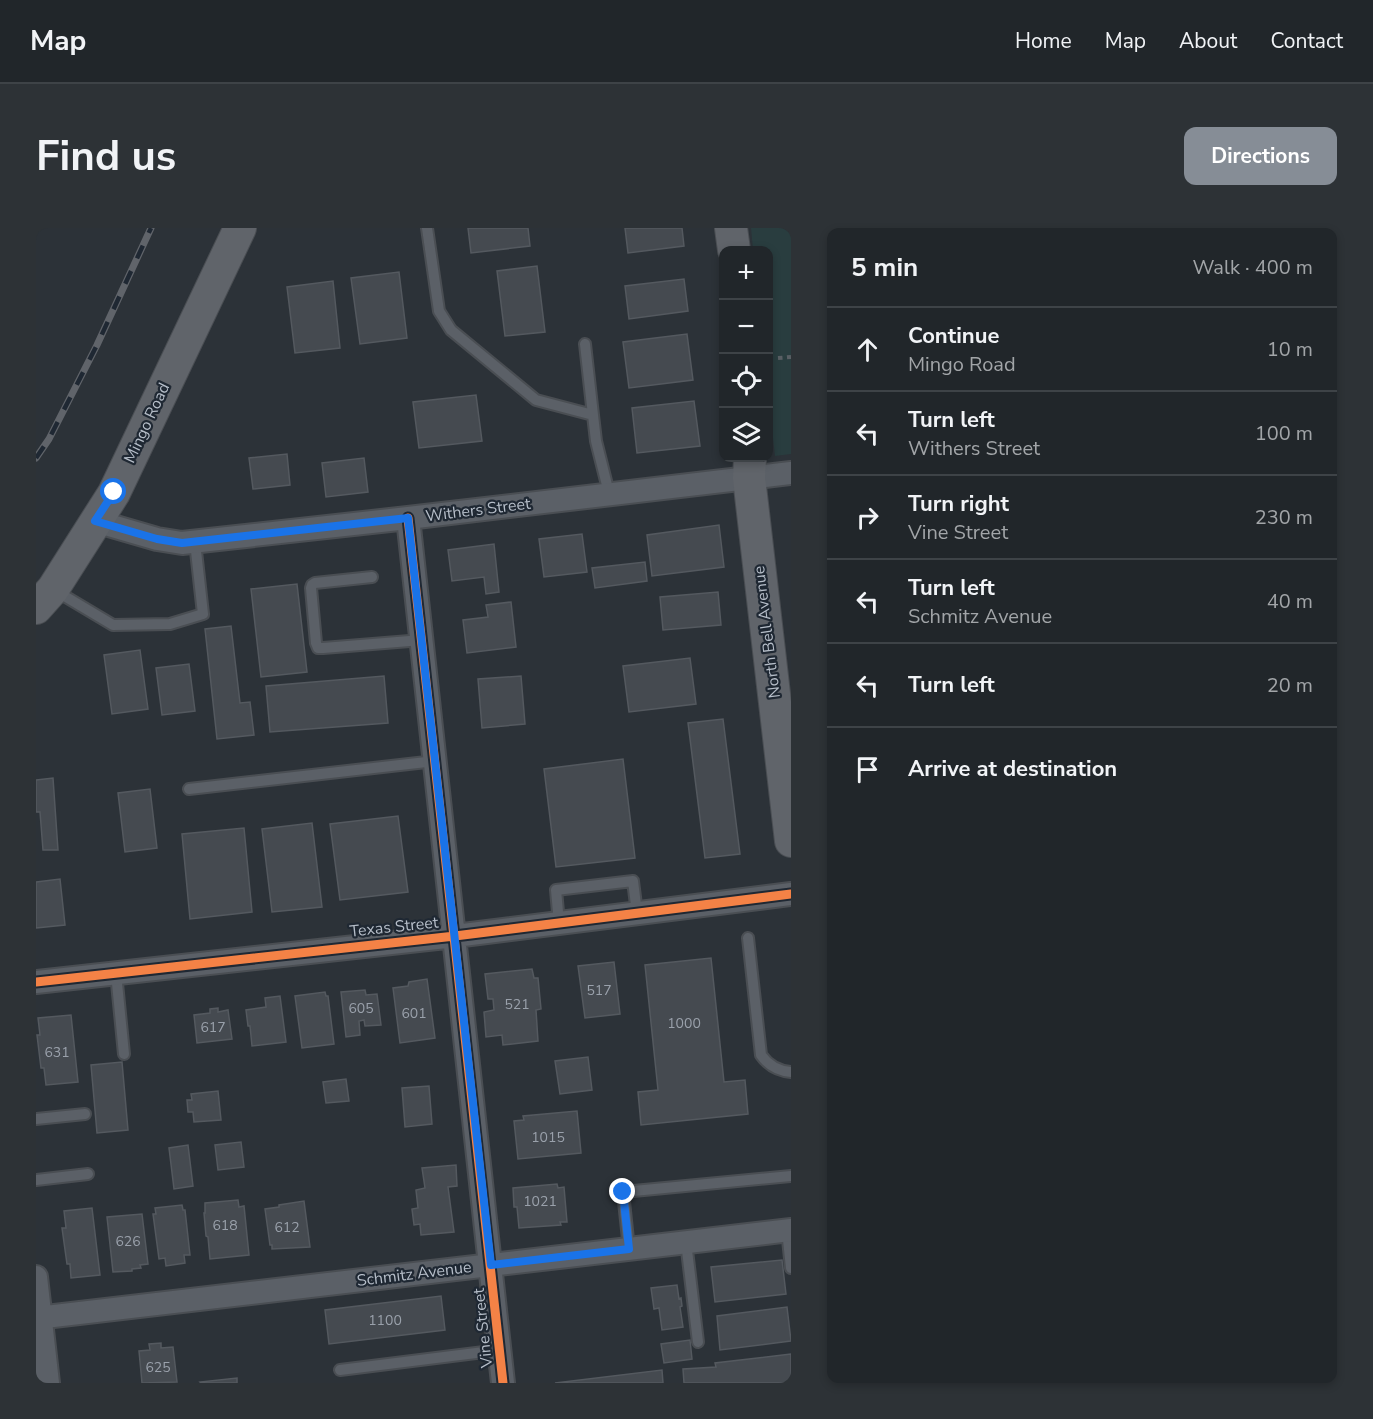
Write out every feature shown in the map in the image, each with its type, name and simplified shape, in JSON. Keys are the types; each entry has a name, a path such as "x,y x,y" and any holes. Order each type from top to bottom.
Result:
{"street":[{"name":"Mingo Road","path":"45,598 114,492 240,228"},
{"path":"731,228 733,246"},
{"name":"Withers Street","path":"95,521 157,539 182,543 609,493 749,468 791,473"},
{"name":"North Bell Avenue","path":"749,468 791,841"},
{"name":"Vine Street","path":"408,518 504,1383"},
{"name":"Texas Street","path":"36,982 455,936 791,894"},
{"name":"Schmitz Avenue","path":"38,1318 789,1230"},
{"path":"36,1277 38,1318 48,1383"}],"lane":[{"path":"427,228 439,311 451,330 536,400 593,415"},
{"path":"585,344 596,441 609,493"},
{"path":"45,598 113,625 170,624 203,614 195,542"},
{"path":"372,577 312,585 318,648 422,640"},
{"path":"189,789 435,762"},
{"path":"559,923 556,890 633,881 636,913"},
{"path":"748,938 762,1055 772,1066 791,1072"},
{"path":"116,973 124,1054"},
{"path":"36,1119 85,1114"},
{"path":"36,1180 88,1174"},
{"path":"629,1249 623,1192 791,1176"},
{"path":"789,1230 791,1268"},
{"path":"686,1242 698,1342"},
{"path":"340,1370 500,1350"}],"path":[{"path":"778,358 791,357"}],"green space":[{"path":"751,228 791,228 791,454 775,456 773,439 773,246 753,246"}],"building":[{"path":"468,228 528,228 530,246 471,253"},
{"path":"625,228 682,228 684,246 628,253"},
{"path":"537,266 545,332 505,336 497,271"},
{"path":"399,272 407,338 360,344 351,278"},
{"path":"684,279 688,311 629,319 625,286"},
{"path":"333,281 340,348 295,353 287,287"},
{"path":"687,334 693,380 629,388 623,342"},
{"path":"476,395 482,441 419,448 413,402"},
{"path":"694,401 700,446 637,453 632,408"},
{"path":"287,454 290,485 253,489 249,458"},
{"path":"364,458 368,492 326,497 322,463"},
{"path":"719,525 724,567 652,576 647,535"},
{"path":"582,534 587,572 544,577 539,539"},
{"path":"494,544 499,592 486,594 484,577 452,581 448,550"},
{"path":"645,562 647,581 595,588 592,568"},
{"path":"297,584 307,672 261,677 251,589"},
{"path":"718,592 721,625 663,630 660,597"},
{"path":"511,602 516,647 467,653 463,620 488,617 486,605"},
{"path":"231,626 240,703 250,702 254,735 217,739 205,629"},
{"path":"140,650 148,709 112,714 104,655"},
{"path":"690,658 696,704 629,712 623,666"},
{"path":"189,664 195,711 162,715 156,668"},
{"path":"384,676 388,723 270,732 266,686"},
{"path":"521,676 525,724 482,728 478,679"},
{"path":"723,719 740,854 705,858 688,723"},
{"path":"623,759 635,858 556,867 544,769"},
{"path":"53,778 58,850 43,850 40,812 36,812 36,780"},
{"path":"150,789 157,848 125,852 118,793"},
{"path":"398,816 408,892 340,900 330,824"},
{"path":"312,823 322,907 272,912 262,829"},
{"path":"244,828 252,912 190,919 182,834"},
{"path":"60,879 65,925 36,928 36,882"},
{"path":"711,958 724,1082 745,1080 748,1114 641,1125 638,1092 658,1090 645,965"},
{"path":"614,962 620,1014 585,1018 578,966"},
{"path":"532,969 534,978 538,978 541,1009 536,1010 538,1041 503,1045 502,1035 486,1037 484,1012 494,1010 493,999 488,999 485,974"},
{"path":"427,979 435,1038 400,1043 393,988 408,986 409,982"},
{"path":"365,990 366,995 377,994 381,1025 365,1026 364,1020 359,1021 360,1035 346,1037 341,992"},
{"path":"325,992 328,996 334,1044 302,1048 295,996"},
{"path":"280,996 286,1042 252,1046 246,1010 266,1007 265,998"},
{"path":"218,1008 218,1012 228,1010 232,1039 197,1043 194,1015 210,1013 210,1009"},
{"path":"71,1015 78,1082 46,1085 44,1068 41,1068 37,1035 40,1035 38,1018"},
{"path":"588,1057 592,1090 560,1094 555,1061"},
{"path":"122,1062 128,1130 97,1133 91,1065"},
{"path":"346,1079 349,1101 326,1103 323,1082"},
{"path":"429,1086 432,1124 405,1127 402,1088"},
{"path":"218,1091 221,1120 194,1122 193,1112 188,1112 187,1100 192,1100 191,1094"},
{"path":"577,1111 581,1153 518,1159 514,1121 524,1120 523,1116"},
{"path":"241,1142 244,1167 218,1170 215,1145"},
{"path":"188,1145 193,1186 174,1189 169,1148"},
{"path":"456,1165 457,1186 448,1187 454,1232 421,1235 420,1224 414,1225 412,1209 418,1208 416,1190 425,1188 422,1168"},
{"path":"557,1184 558,1188 564,1187 567,1222 560,1222 561,1225 519,1228 517,1207 514,1207 513,1188"},
{"path":"238,1200 239,1207 244,1206 249,1255 210,1259 206,1236 205,1203"},
{"path":"304,1201 310,1247 272,1249 265,1209"},
{"path":"182,1205 185,1210 190,1255 184,1255 185,1263 166,1266 165,1258 159,1259 153,1214 156,1214 155,1208"},
{"path":"92,1208 100,1275 71,1278 62,1228 66,1228 64,1211"},
{"path":"142,1214 148,1264 140,1265 141,1268 132,1269 132,1271 113,1272 107,1217"},
{"path":"782,1260 786,1294 715,1302 711,1267"},
{"path":"677,1285 679,1299 681,1298 683,1327 662,1330 659,1308 654,1309 651,1288"},
{"path":"441,1296 445,1330 329,1344 325,1310"},
{"path":"787,1307 791,1341 720,1350 717,1316"},
{"path":"690,1340 692,1359 664,1363 661,1344"},
{"path":"161,1343 161,1348 173,1347 177,1382 142,1383 139,1351 150,1350 149,1344"},
{"path":"791,1354 791,1383 684,1383 683,1369 716,1367 715,1363"},
{"path":"662,1370 663,1383 555,1383"},
{"path":"237,1378 237,1383 200,1382"}],"railway":[{"path":"36,458 49,439 97,345 151,228"}],"cycle path":[{"path":"408,518 503,1383"},
{"path":"36,982 455,936 791,894"}],"route":[{"path":"114,492 95,521 157,539 182,543 408,518 491,1265 629,1249 623,1192"}]}
